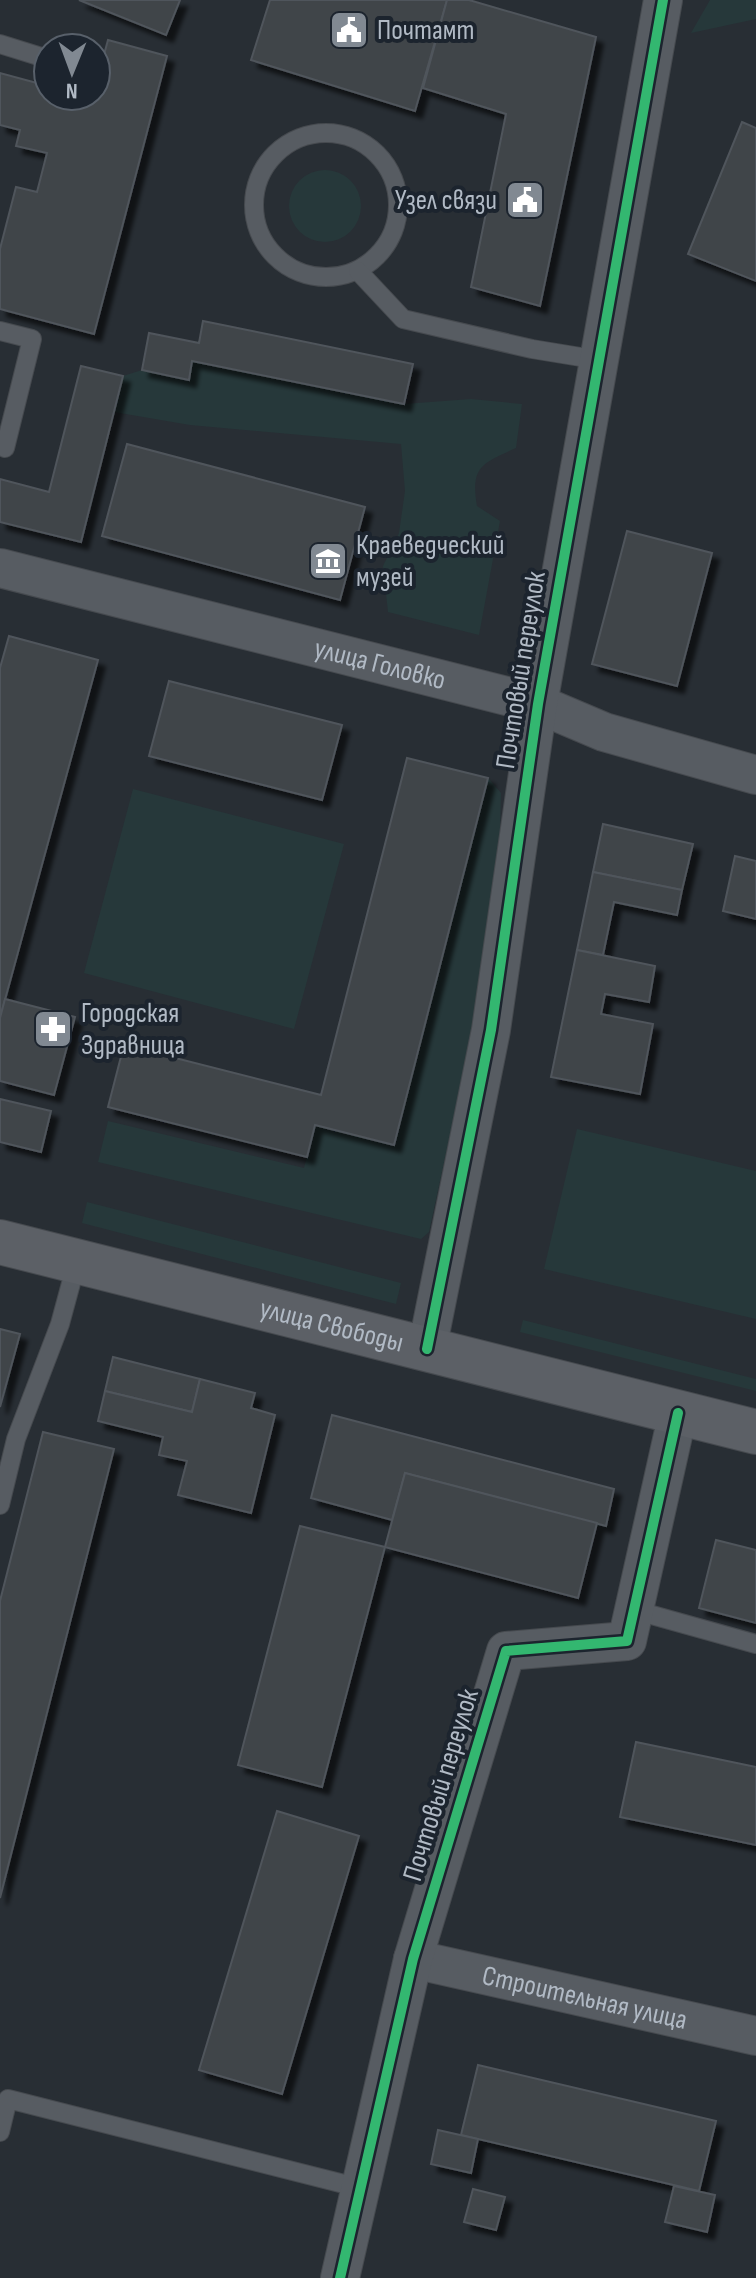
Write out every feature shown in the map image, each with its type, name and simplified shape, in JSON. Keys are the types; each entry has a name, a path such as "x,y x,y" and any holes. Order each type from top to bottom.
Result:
{"main road":[{"name":"улица Свободы","path":"0,1242 756,1432"}],"street":[{"name":"Почтовый переулок","path":"427,1349 491,1030 538,704 663,0"},
{"name":"улица Головко","path":"0,568 538,704 604,732 756,775"},
{"name":"Почтовый переулок","path":"340,2278 413,1959 506,1651 627,1641 678,1413"},
{"name":"Строительная улица","path":"413,1959 756,2036"}],"lane":[{"path":"0,44 32,54"},
{"path":"329,133 351,137 372,148 387,166 397,188 399,213 392,236 378,256 358,271 334,278 309,276 287,266 268,249 257,228 253,205 257,182 268,162 285,146 305,136 329,133"},
{"path":"358,271 403,319 532,349 599,360"},
{"path":"0,331 32,339 5,448"},
{"path":"0,1505 16,1439 60,1324 77,1261"},
{"path":"634,1610 756,1644"},
{"path":"0,2132 8,2099 360,2188"}],"shaded area":[{"path":"710,0 756,0 756,19 691,33"},
{"path":"332,170 351,180 359,192 359,220 351,232 339,240 318,242 299,232 291,220 289,199 299,180 311,172"},
{"path":"192,361 404,404 471,399 522,404 516,448 487,462 476,482 477,506 500,521 479,635 388,612 383,566 399,533 405,491 401,444 190,425 114,412 123,376 142,370 188,380"},
{"path":"488,778 501,793 500,831 483,982 429,1232 421,1239 98,1162 108,1121 304,1168 315,1125 394,1144"},
{"path":"133,789 344,844 294,1029 84,973"},
{"path":"577,1129 756,1171 756,1319 544,1269"},
{"path":"87,1202 401,1283 396,1304 82,1223"},
{"path":"523,1320 756,1379 756,1391 520,1332"}],"building":[{"path":"79,0 180,0 166,35"},
{"name":"Почтамт","path":"270,0 447,0 415,111 251,60"},
{"name":"Узел связи","path":"447,0 469,0 596,37 540,306 471,287 506,114 423,88"},
{"path":"112,41 167,56 94,334 0,309 0,249 16,187 37,192 47,153 16,146 20,130 0,125 0,73 32,82 32,112 112,112"},
{"path":"742,122 756,128 756,281 688,254"},
{"path":"203,321 413,364 404,404 192,361 189,380 142,370 149,333 199,343"},
{"path":"81,366 123,376 81,542 0,522 0,479 49,492"},
{"path":"127,444 365,507 340,600 102,536"},
{"path":"627,531 712,553 677,686 592,664"},
{"path":"9,636 98,660 0,1018 0,668"},
{"path":"169,681 342,725 322,800 149,756"},
{"path":"407,758 488,778 394,1145 315,1125 307,1157 108,1107 124,1045 321,1095"},
{"path":"603,824 693,844 682,890 593,872"},
{"path":"735,856 756,861 756,919 723,911"},
{"path":"593,872 682,890 677,915 614,902 603,955 577,950"},
{"path":"577,950 655,966 649,1002 605,994 601,1014 653,1024 640,1094 551,1077"},
{"path":"5,999 75,1017 54,1095 0,1081 0,1018"},
{"path":"0,1099 51,1111 41,1152 0,1142"},
{"path":"0,1329 20,1334 0,1407"},
{"path":"113,1357 200,1379 192,1412 105,1391"},
{"path":"200,1379 255,1393 251,1408 275,1415 251,1513 178,1495 187,1461 159,1455 163,1437 98,1421 105,1391 192,1412"},
{"path":"332,1415 614,1489 606,1526 405,1473 392,1520 311,1498"},
{"path":"43,1432 114,1449 0,1898 0,1601"},
{"path":"405,1473 597,1523 578,1598 385,1547"},
{"path":"300,1526 385,1547 322,1787 238,1765"},
{"path":"716,1540 756,1550 756,1623 699,1608"},
{"path":"636,1742 756,1767 756,1845 620,1817"},
{"path":"277,1811 359,1836 282,2094 199,2070"},
{"path":"478,2065 716,2121 699,2191 461,2135"},
{"path":"438,2130 478,2139 471,2173 431,2164"},
{"path":"674,2186 715,2195 707,2232 665,2222"},
{"path":"473,2189 505,2197 496,2230 464,2222"}],"cycle path":[{"path":"427,1349 491,1030 538,704 663,0"},
{"path":"340,2278 413,1959 506,1651 627,1641 678,1413"}],"place":[{"name":"Почтамт","path":"349,30"},
{"name":"Узел связи","path":"525,200"},
{"name":"Краеведческий музей","path":"328,561"},
{"name":"Городская Здравница","path":"53,1029"}]}
